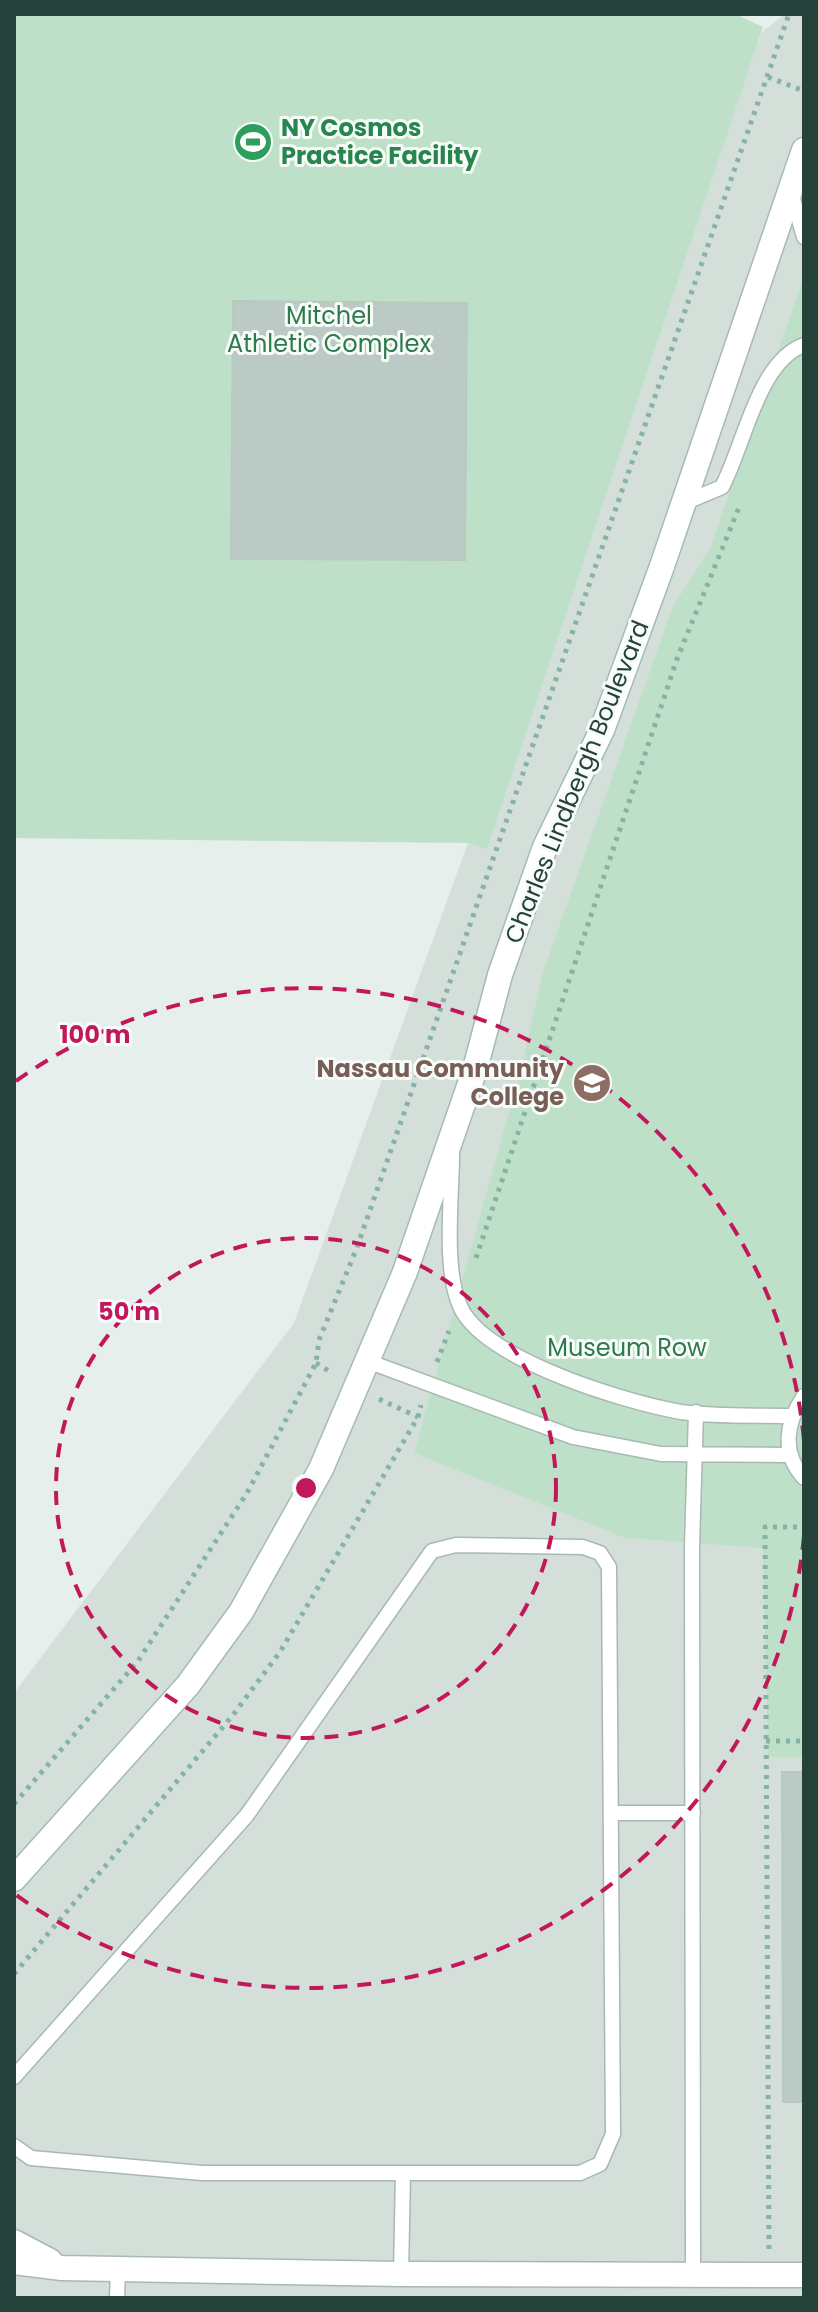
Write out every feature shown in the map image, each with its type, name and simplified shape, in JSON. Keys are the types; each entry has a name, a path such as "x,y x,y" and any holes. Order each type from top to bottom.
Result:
{"street":[{"name":"Charles Lindbergh Boulevard","path":"14,1879 188,1685 241,1612 321,1469 405,1272 475,1069 500,975 545,847 602,730 684,503 804,150"},
{"path":"14,2242 62,2268"},
{"path":"14,2262 62,2268 401,2274 804,2275"}],"lane":[{"path":"791,192 804,237"},
{"path":"684,503 722,487 763,387 779,359 804,345"},
{"path":"452,1137 452,1272 463,1312 496,1346 576,1383 696,1412 790,1416"},
{"path":"367,1361 573,1437 661,1454 694,1457 791,1455"},
{"path":"804,1396 790,1416 791,1455 804,1478"},
{"path":"693,2275 696,1412"},
{"path":"14,2077 247,1815 432,1551 456,1545 583,1547 600,1553 609,1567 613,1813 613,2134 600,2164 580,2173 202,2173 31,2158 14,2146"},
{"path":"613,1813 693,1813"},
{"path":"401,2274 403,2173"},
{"path":"117,2298 118,2269"}],"path":[{"path":"14,1804 138,1661 247,1493 316,1363 319,1340 356,1250 789,14"},
{"path":"768,77 804,91"},
{"path":"769,2275 765,1527 804,1527"},
{"path":"766,1741 804,1741"}],"shaded area":[{"name":"Nassau Community College","path":"785,14 804,14 804,2298 14,2298 14,1693 294,1323 762,32"}],"green space":[{"name":"Mitchel Athletic Complex","path":"14,14 735,14 763,27 487,849 468,843 14,838"},
{"name":"Museum Row","path":"804,276 804,1757 768,1757 763,1548 625,1538 414,1453 521,1069 543,972 673,606 710,549"}],"building":[{"path":"233,301 467,303 465,560 231,559"},
{"path":"782,1772 804,1772 804,2102 783,2102"}],"place":[{"name":"NY Cosmos Practice Facility","path":"253,142"},
{"name":"Nassau Community College","path":"592,1083"}]}
